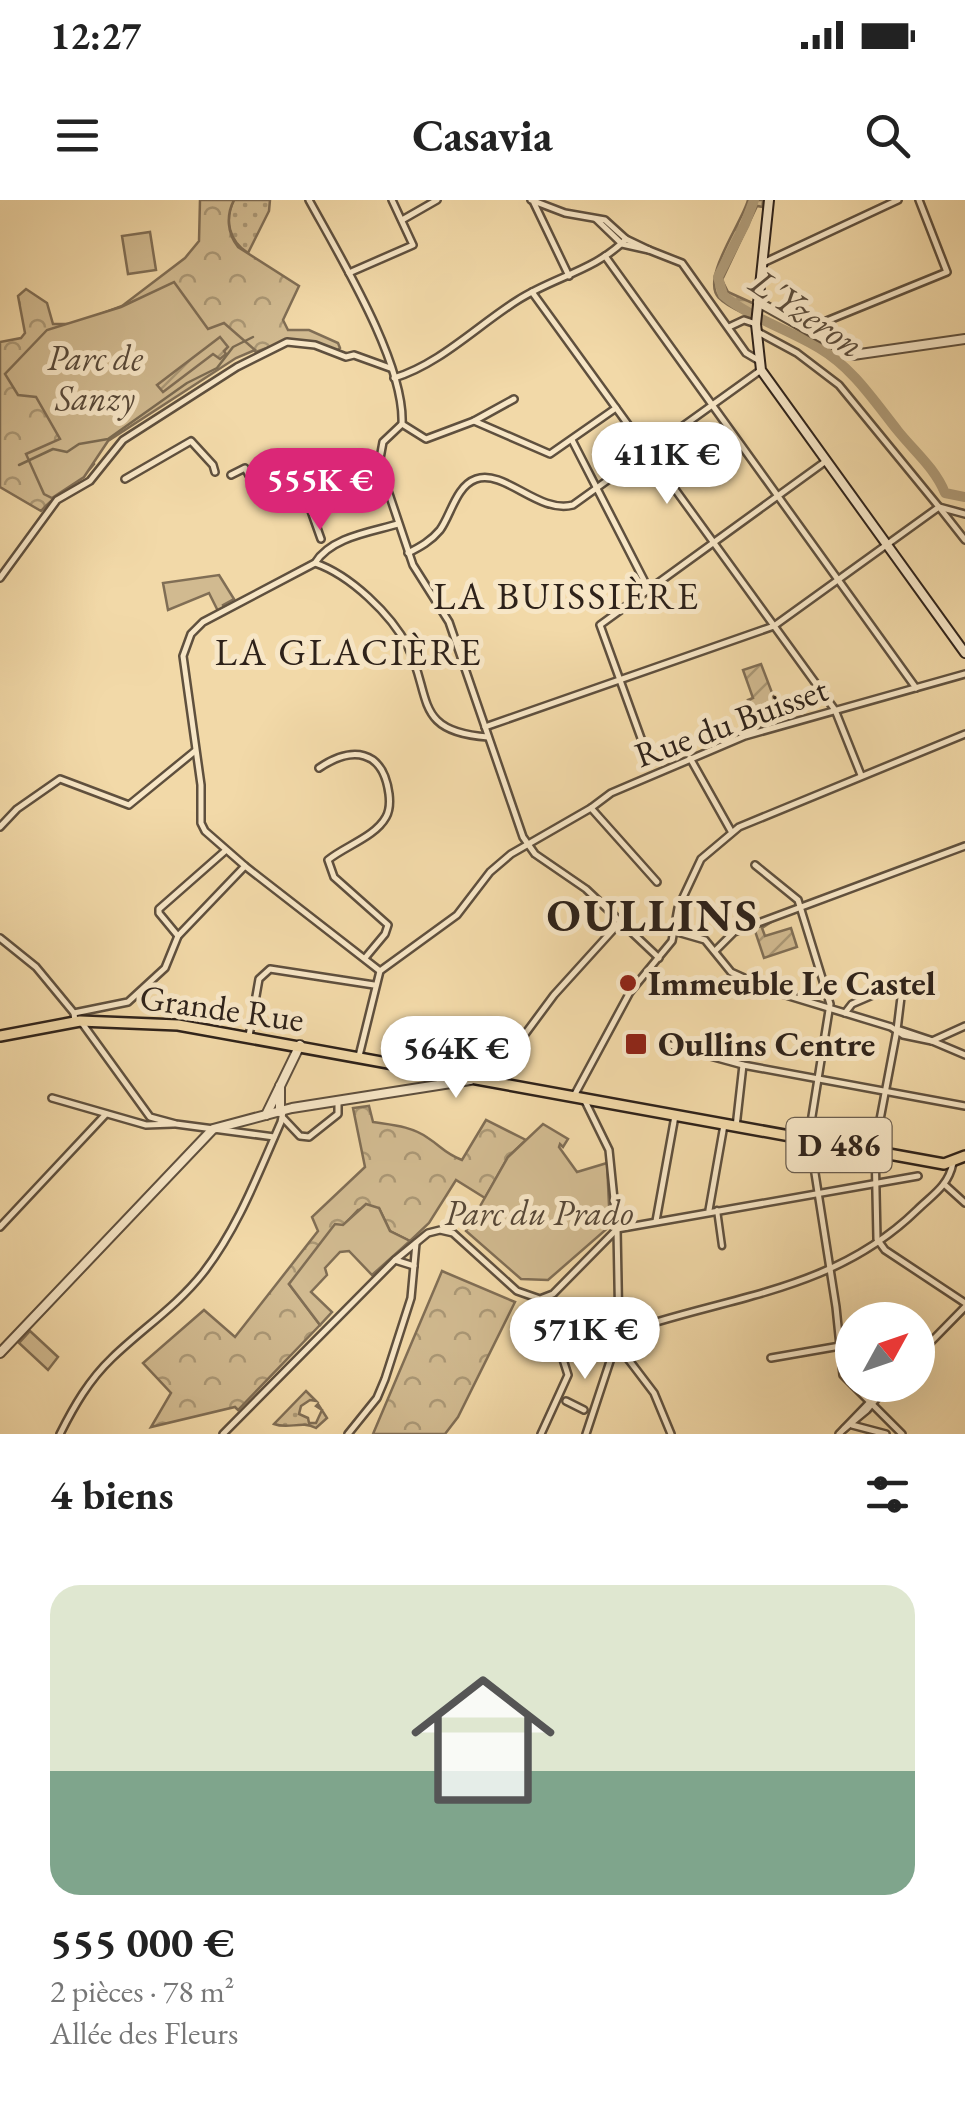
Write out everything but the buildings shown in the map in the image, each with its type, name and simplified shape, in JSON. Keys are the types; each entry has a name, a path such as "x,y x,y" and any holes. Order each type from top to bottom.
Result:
{"main road":[{"name":"Grande Rue","path":"0,1036 76,1018 178,1024 874,1152 953,1163"},
{"path":"953,1163 965,1156"}],"street":[{"path":"309,200 348,273 391,368 403,409 402,424 384,442 379,464 408,552 449,622 526,844 622,920 660,958"},
{"path":"348,273 413,245 392,200"},
{"path":"402,220 438,200"},
{"path":"532,200 565,213 596,219 624,242 685,266 965,653"},
{"path":"532,200 569,276"},
{"path":"760,365 756,325 768,200"},
{"path":"763,264 898,200"},
{"path":"807,329 944,275 946,266 920,200"},
{"path":"394,378 441,353 532,292 569,276 624,242"},
{"path":"605,256 916,688"},
{"path":"532,292 835,710 861,775"},
{"path":"758,304 854,355 965,340"},
{"path":"728,327 744,320 756,325 839,385 949,514 965,540"},
{"path":"0,578 57,500 90,481 123,440 236,366 287,342 315,345 346,356 354,354 391,368"},
{"path":"740,343 747,348 756,347"},
{"path":"408,552 436,535 462,491 474,480 493,479 547,504 562,508 573,505 760,365"},
{"path":"402,424 426,439 514,400"},
{"path":"474,421 550,454 616,408"},
{"path":"572,440 648,589"},
{"path":"125,479 191,441 215,472"},
{"path":"650,763 600,625 826,461"},
{"path":"231,475 245,468 250,470 253,483"},
{"path":"278,497 286,481 300,480 321,539"},
{"path":"485,727 774,626 939,506"},
{"path":"949,514 965,514"},
{"path":"359,1056 380,970 244,866 202,826 196,751 182,665 191,634 203,622 316,563 330,548 398,524"},
{"path":"316,563 360,591 397,629 434,718 455,730 488,738"},
{"name":"Rue du Buisset","path":"380,970 456,915 490,872 526,844 612,793 745,736 965,674"},
{"path":"586,1434 620,1334 617,1229 609,1150 579,1098 630,992 672,942 688,880 701,858 731,831 965,734"},
{"path":"0,826 60,779 130,805 196,751"},
{"path":"319,768 335,757 362,754 378,764 384,775 390,807 387,817 331,857 328,864 334,877 388,925 365,957"},
{"path":"690,758 731,831"},
{"path":"591,808 657,882"},
{"path":"715,951 734,932 965,846"},
{"path":"178,936 159,909 225,850"},
{"path":"755,865 798,900 830,1008 810,1140 835,1304"},
{"path":"76,1018 128,1002 165,968 178,936 244,866"},
{"path":"491,1081 554,995 622,920"},
{"path":"674,930 706,940 731,972 742,977 965,1055"},
{"path":"0,938 36,967 150,1117 274,1138"},
{"path":"249,1036 259,979 270,969 374,986"},
{"path":"845,1014 852,1004 896,984 902,989 904,996 874,1152 876,1231 885,1250 965,1305 935,1337"},
{"path":"931,1040 965,1026"},
{"path":"670,1045 743,1065 965,1106"},
{"path":"266,1115 300,1046"},
{"path":"736,1127 743,1065"},
{"path":"0,1353 213,1129 266,1115 474,1078"},
{"path":"60,1434 94,1378 168,1311 202,1274 239,1216 282,1114 282,1081"},
{"path":"52,1098 146,1124 176,1124"},
{"path":"282,1114 300,1136 309,1136 338,1114 338,1102"},
{"path":"0,1228 106,1114"},
{"path":"656,1221 675,1116"},
{"path":"709,1212 724,1124"},
{"path":"620,1334 831,1270 880,1243 930,1201 944,1184 953,1163"},
{"path":"224,1434 396,1260 434,1230 450,1231 517,1291 540,1299 553,1294 617,1229 918,1176"},
{"path":"944,1184 965,1203"},
{"path":"718,1210 722,1246"},
{"path":"348,1434 377,1398 385,1379 411,1298 416,1242"},
{"path":"603,1244 617,1245"},
{"path":"396,1260 414,1266"},
{"path":"616,1343 654,1393 672,1434"},
{"path":"771,1358 835,1347"},
{"path":"541,1434 562,1400 568,1375 561,1353"},
{"path":"562,1400 584,1410"},
{"path":"841,1432 852,1425 870,1402"},
{"path":"841,1432 870,1402"},
{"path":"870,1402 902,1434"},
{"path":"852,1425 886,1434"}],"green space":[{"path":"200,200 234,200 229,224 238,247 299,286 283,320 288,330 309,330 338,343 340,348 336,352 296,342 256,352 227,331 79,444 94,464 41,511 0,487 0,342 21,338 25,333 18,296 26,289 47,303 53,324 74,324 122,306 185,258 199,241"},
{"path":"234,200 270,200 269,211 248,253 230,229"},
{"path":"748,200 763,200 763,207 757,206 722,280 728,292 757,305 755,319 726,304 715,289 718,265"},
{"path":"150,232 156,270 128,274 122,236"},
{"name":"Parc de Sanzy","path":"174,282 208,329 224,323 255,350 236,358 108,441 84,477 52,498 44,494 26,454 60,439 36,397 18,395 5,374 47,330 121,307"},
{"path":"220,337 228,347 226,354 220,359 213,354 163,392 157,385"},
{"path":"219,575 234,599 224,608 218,611 209,593 168,610 163,583"},
{"path":"761,664 782,719 759,726 748,700 753,698 743,670"},
{"path":"773,921 762,928 765,936 791,928 797,947 764,958 754,928"},
{"path":"369,1106 373,1122 415,1131 462,1160 486,1120 526,1140 508,1157 485,1198 456,1180 429,1223 410,1241 390,1231 379,1208 358,1210 289,1284 320,1325 238,1410 235,1407 151,1427 171,1393 143,1363 204,1310 235,1337 318,1231 312,1217 365,1167 353,1108"},
{"name":"Parc du Prado","path":"543,1124 568,1139 559,1147 577,1172 607,1163 610,1226 548,1280 521,1279 466,1231 508,1157"},
{"path":"366,1204 379,1208 390,1231 410,1241 372,1275 349,1251 340,1252 311,1292 332,1312 320,1325 289,1284 335,1224 343,1225"},
{"path":"442,1271 515,1302 458,1417 445,1434 373,1434"},
{"path":"30,1331 58,1357 48,1370 19,1343"},
{"path":"306,1391 316,1401 301,1406 299,1414 308,1418 309,1423 316,1423 322,1410 327,1418 316,1428 274,1424"}],"waterway":[{"name":"L'Yzeron","path":"754,200 718,277 723,295 842,365 930,468 945,493 965,497"},
{"path":"19,465 53,449 67,452 79,444 108,439 187,383 217,368 233,347 253,337"}],"place":[{"name":"Immeuble Le Castel","path":"628,983"},
{"name":"Oullins Centre","path":"636,1044"}],"district":[{"name":"LA BUISSIÈRE","path":"567,596"},
{"name":"LA GLACIÈRE","path":"349,652"},
{"name":"OULLINS","path":"653,915"}]}
